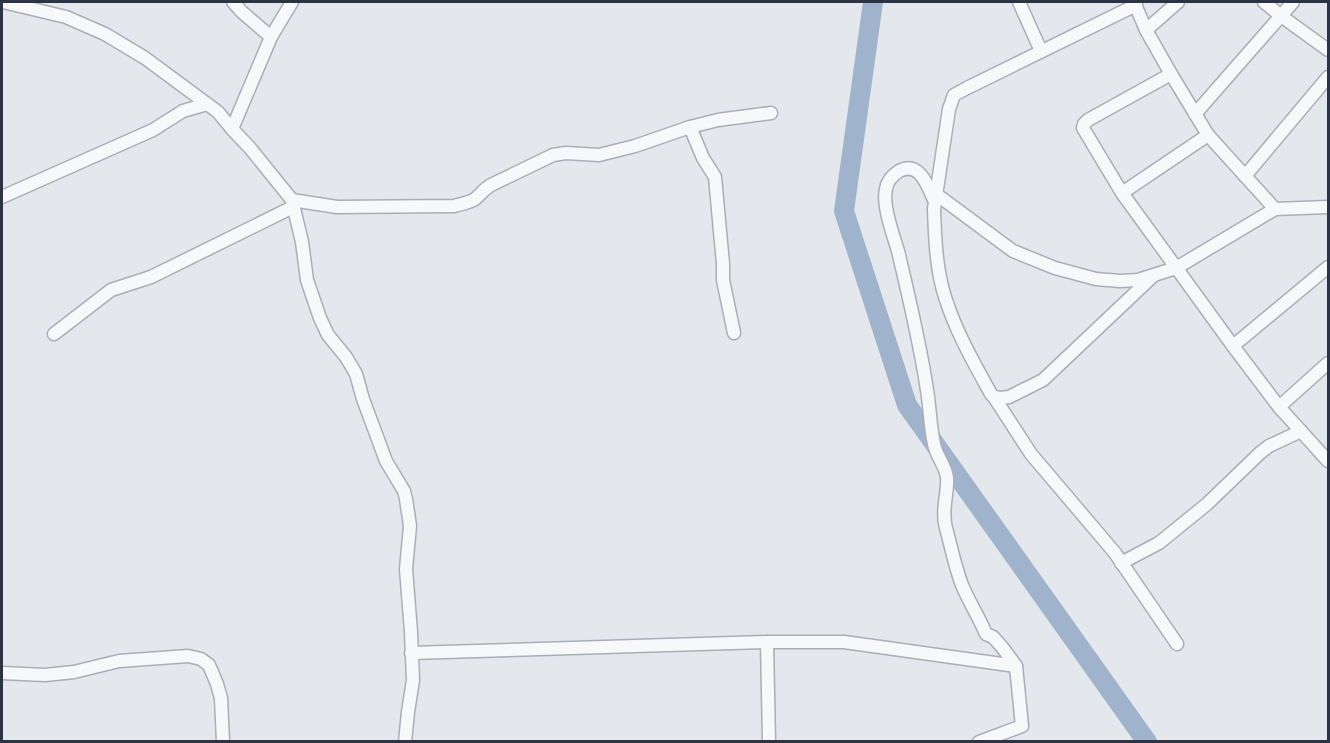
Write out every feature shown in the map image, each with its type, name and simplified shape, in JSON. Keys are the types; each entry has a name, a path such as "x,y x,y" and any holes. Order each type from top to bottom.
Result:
{"street":[{"path":"3,2 66,17 105,34 145,58 218,112 250,148 293,204 302,242 307,280 320,318 328,335 356,374 386,461 404,491 406,499 410,526 406,569 413,680 405,741"},
{"path":"233,2 271,37"},
{"path":"232,129 271,37 292,2"},
{"path":"1019,2 1041,51"},
{"path":"1146,30 1178,2"},
{"path":"1264,2 1329,50"},
{"path":"1195,114 1293,2"},
{"path":"1177,644 1114,553 1030,454 961,339 944,296 938,266 934,224 949,109 954,95 1135,3 1146,30 1170,74 1208,135 1275,209"},
{"path":"1170,74 1088,120 1083,128 1122,193 1233,346 1279,407 1329,461"},
{"path":"1245,176 1329,77"},
{"path":"2,197 153,130 183,111 207,104"},
{"path":"54,334 111,290 151,277 293,204 337,207 454,206 475,199 491,185 553,155 566,153 599,155 718,120 771,113"},
{"path":"690,127 703,158 715,177 723,280 734,333"},
{"path":"1122,193 1208,135"},
{"path":"979,741 1022,726 1016,666 993,637 986,634 961,582 945,524 943,511 947,476 933,440 927,389 913,315 887,210 885,193 887,184 898,172 907,169 916,170 936,198 1013,251 1055,268 1096,279 1120,281 1138,280 1176,268 1275,209 1329,207"},
{"path":"1233,346 1329,267"},
{"path":"994,397 1009,397 1042,381 1153,275"},
{"path":"1279,407 1329,363"},
{"path":"1121,563 1159,543 1207,504 1269,446 1301,431"},
{"path":"411,653 767,642 844,642 1016,666"},
{"path":"767,642 769,741"},
{"path":"2,673 45,675 74,672 119,661 188,656 201,659 209,665 217,684 223,741"}],"waterway":[{"path":"873,2 844,211 907,405 1147,742"}]}
